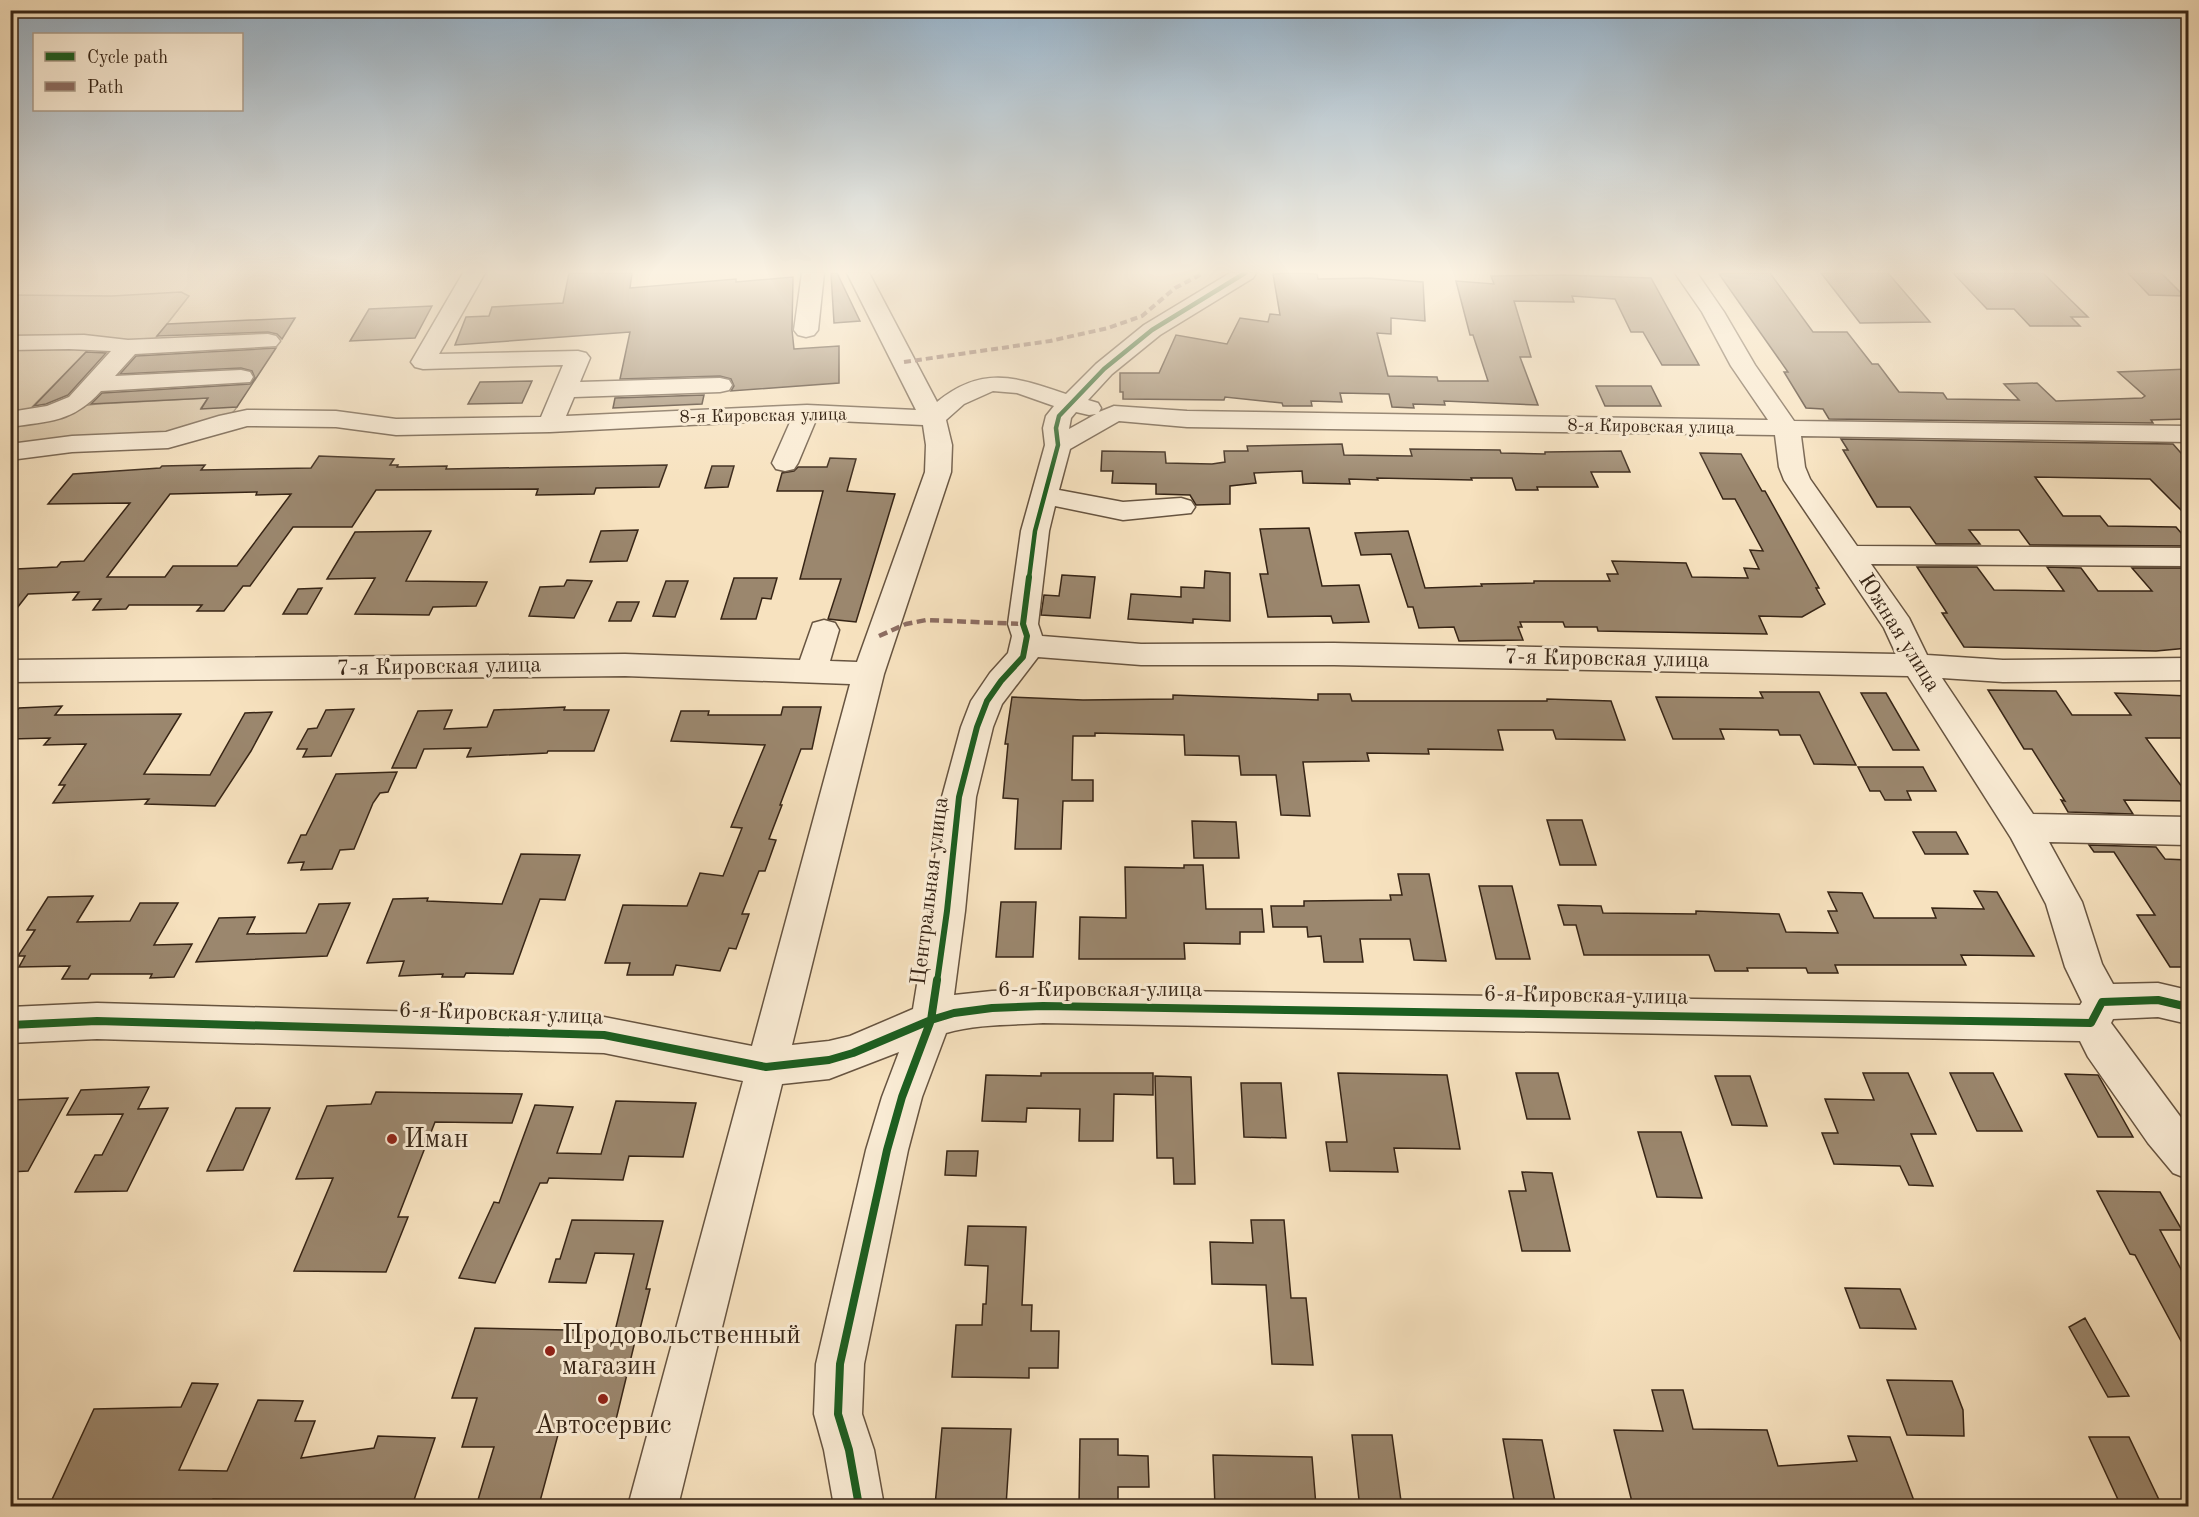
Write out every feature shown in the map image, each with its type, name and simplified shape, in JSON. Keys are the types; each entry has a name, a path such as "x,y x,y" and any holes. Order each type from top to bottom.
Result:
{"street":[{"path":"108,344 128,347 203,344"},
{"path":"433,344 423,362 578,358 550,424"},
{"path":"653,1506 868,674 938,472 941,454 939,433 895,344"},
{"path":"1027,645 1023,624 1035,531 1058,445 1056,422 1104,369 1135,344"},
{"name":"Южная улица","path":"1731,344 1743,366 1787,429 1792,467 1797,480 1898,625 1917,665 2023,828 2064,902 2084,967 2102,1044 2163,1129 2188,1158"},
{"path":"10,420 56,413 70,407 95,384 128,347"},
{"path":"95,384 241,377"},
{"name":"8-я Кировская улица","path":"10,452 72,444 168,440 228,421 248,418 336,419 396,427 550,424 807,412 933,418 963,393 991,383 1007,382 1020,385 1054,400 1114,413 1187,419 2188,434"},
{"path":"564,390 720,385"},
{"path":"785,463 807,412"},
{"path":"1058,445 1114,413"},
{"path":"1043,497 1070,499 1101,508 1123,511 1181,507"},
{"path":"1849,555 2188,557"},
{"path":"812,672 824,630"},
{"name":"7-я Кировская улица","path":"1027,645 1071,652 1112,655 1273,653 1917,665 2003,671 2188,669"},
{"name":"Центральная улица","path":"859,1506 849,1450 838,1414 840,1364 887,1150 902,1097 931,1020 947,911 959,797 977,727 987,701 1001,681 1023,657 1027,645"},
{"name":"7-я Кировская улица","path":"10,671 625,665 868,674"},
{"path":"2023,828 2188,831"},
{"name":"6-я Кировская улица","path":"10,1025 97,1021 604,1035 766,1066 837,1058 886,1041 931,1020 954,1013 992,1008 1043,1006 2096,1012 2158,1000 2188,1007"}],"shaded area":[{"path":"10,344 140,344 89,349 30,409 51,410 97,404 208,398 201,408 237,407 229,416 192,432 11,445"}],"building":[{"path":"627,344 793,344 794,349 839,346 839,383 731,391 734,386 731,379 720,376 620,379"},
{"path":"1172,344 1380,344 1388,376 1437,377 1438,381 1488,381 1476,344 1527,344 1531,357 1520,357 1538,405 1444,401 1445,405 1413,404 1414,408 1392,407 1389,394 1340,393 1342,402 1311,401 1312,406 1283,406 1282,403 1225,397 1224,400 1123,399 1123,392 1120,392 1120,373 1159,373"},
{"path":"1650,344 1687,344 1699,365 1662,365"},
{"path":"1768,344 1856,344 1872,364 1878,364 1899,392 1943,393 1947,399 2019,400 2004,384 2037,383 2056,401 2142,398 2145,396 2118,372 2188,369 2188,419 2151,420 2153,423 1829,419 1823,409 1806,408 1784,372 1788,372"},
{"path":"276,348 237,407 201,409 208,398 91,404 102,393 250,384 255,378 252,371 241,368 120,374 136,356"},
{"path":"86,352 106,353 68,395 34,406"},
{"path":"532,381 522,403 468,404 480,382"},
{"path":"1596,386 1651,386 1661,406 1605,406"},
{"path":"704,395 702,404 613,408 615,398"},
{"path":"1841,439 2173,444 2188,461 2188,517 2150,479 2035,477 2063,516 2100,516 2108,526 2176,527 2188,541 2188,546 2030,545 2019,530 1969,530 1980,544 1936,544 1910,507 1877,507 1843,450 1848,450"},
{"path":"1342,444 1344,455 1412,456 1410,449 1500,450 1501,453 1545,454 1545,452 1621,451 1630,472 1591,472 1598,487 1537,487 1538,490 1516,490 1512,478 1349,479 1350,484 1303,483 1302,471 1254,473 1256,483 1230,486 1230,504 1196,505 1190,495 1156,494 1156,484 1112,483 1113,471 1101,471 1102,451 1165,452 1166,463 1212,464 1225,462 1224,451 1248,451 1247,446"},
{"path":"1700,453 1741,454 1762,491 1765,491 1819,588 1816,588 1825,604 1802,617 1759,616 1767,634 1598,631 1597,627 1565,627 1563,622 1520,622 1522,627 1518,627 1523,640 1459,641 1454,627 1419,628 1413,607 1408,607 1391,554 1361,555 1355,533 1408,531 1425,588 1534,583 1534,581 1610,581 1607,574 1618,574 1612,561 1686,563 1692,577 1748,578 1744,568 1759,569 1750,550 1763,551 1735,499 1723,499"},
{"path":"319,456 394,459 390,465 398,465 397,467 447,466 446,469 667,465 659,487 596,488 594,494 536,495 538,489 376,490 352,527 293,527 250,586 243,586 224,611 197,611 202,605 129,605 126,609 93,610 101,599 73,600 79,592 28,594 10,617 10,576 16,569 57,567 61,562 84,561 130,503 48,504 73,474 160,468 162,466 205,465 201,470 311,468","holes":["257,492 256,495 291,494 237,566 173,566 165,577 107,577 170,494"]},
{"path":"830,458 856,459 847,491 895,494 856,622 828,619 841,579 800,579 823,491 777,491 782,473 794,471 798,467 827,467"},
{"path":"712,466 734,466 728,487 705,488"},
{"path":"1309,528 1322,586 1359,585 1369,622 1333,623 1331,616 1268,617 1260,574 1268,574 1260,529"},
{"path":"638,530 627,561 590,562 601,531"},
{"path":"431,531 406,581 487,582 476,606 433,607 429,615 355,614 375,578 327,579 355,532"},
{"path":"1917,567 1977,567 1994,590 2064,591 2047,567 2081,568 2098,591 2152,591 2132,568 2188,568 2188,648 2156,651 1964,647 1942,613 1947,613"},
{"path":"1205,571 1230,573 1230,621 1193,619 1193,623 1128,619 1131,594 1181,597 1181,587 1204,588"},
{"path":"1062,575 1095,577 1090,618 1041,615 1044,595 1059,596"},
{"path":"734,578 777,578 771,599 762,598 756,619 721,619"},
{"path":"567,580 592,581 574,618 529,616 540,587 564,586"},
{"path":"666,581 688,581 675,617 653,616"},
{"path":"322,588 307,614 283,614 298,589"},
{"path":"617,602 639,602 631,621 609,621"},
{"path":"1988,690 2056,691 2072,715 2131,715 2115,693 2188,696 2188,738 2146,738 2188,795 2188,801 2124,800 2133,814 2068,812 2061,800 2065,801 2032,749 2024,749"},
{"path":"1760,692 1819,692 1856,765 1814,764 1800,735 1780,735 1778,730 1720,729 1724,739 1673,739 1656,697 1763,698"},
{"path":"1861,693 1886,693 1919,750 1893,750"},
{"path":"1318,694 1350,694 1352,701 1547,701 1547,699 1611,701 1625,740 1556,739 1553,730 1498,730 1503,750 1428,749 1429,754 1367,753 1369,761 1303,762 1310,816 1281,815 1276,775 1241,775 1239,756 1185,755 1184,735 1095,733 1095,736 1073,736 1072,780 1093,780 1093,801 1063,801 1061,849 1015,849 1018,799 1003,798 1008,744 1005,744 1012,697 1083,700 1173,699 1173,695 1318,700"},
{"path":"62,706 55,715 181,714 144,774 210,775 245,713 272,712 251,751 215,806 145,804 149,799 53,803 65,785 59,785 86,744 44,745 50,738 10,739 10,719 19,708"},
{"path":"565,707 564,710 609,710 594,751 548,751 547,753 467,757 471,748 424,749 416,768 392,768 418,711 452,710 444,729 487,727 494,710"},
{"path":"783,707 821,707 812,749 801,749 780,805 782,805 769,839 776,840 765,871 759,871 742,914 749,914 736,949 729,948 720,971 676,965 673,975 627,975 630,963 605,963 623,905 687,906 700,873 723,876 742,828 731,827 765,745 671,741 681,711 709,711 708,715 781,715"},
{"path":"354,709 331,756 303,757 307,749 297,749 308,729 317,728 326,710"},
{"path":"1858,767 1923,767 1936,791 1907,791 1911,800 1885,800 1880,791 1870,791"},
{"path":"397,772 388,792 380,793 373,803 354,849 340,850 332,869 301,870 304,862 288,863 301,835 306,835 336,774"},
{"path":"1547,820 1582,820 1596,865 1560,865"},
{"path":"1192,821 1236,822 1239,858 1194,858"},
{"path":"1913,832 1956,832 1968,854 1925,854"},
{"path":"2089,845 2156,847 2165,859 2188,860 2188,967 2170,967 2137,915 2155,915 2114,852 2094,852"},
{"path":"521,854 580,855 565,900 540,899 513,974 466,973 464,977 442,977 443,974 399,976 404,961 367,963 393,899 428,898 427,901 502,904"},
{"path":"1184,865 1203,865 1206,909 1262,909 1264,932 1240,932 1240,944 1184,943 1185,959 1079,959 1080,917 1126,918 1125,867 1184,868"},
{"path":"1398,874 1429,874 1446,961 1414,960 1410,939 1360,939 1363,962 1324,962 1321,936 1308,937 1307,927 1273,927 1271,906 1304,906 1304,901 1391,900 1390,895 1402,895"},
{"path":"1479,886 1512,886 1530,959 1496,959"},
{"path":"1974,891 1997,892 2034,956 1961,955 1966,965 1835,965 1838,973 1808,973 1806,968 1747,968 1748,971 1715,971 1709,955 1584,955 1576,925 1564,925 1558,905 1601,906 1603,913 1696,914 1696,911 1779,914 1786,932 1838,933 1828,911 1837,911 1828,892 1862,893 1874,918 1936,918 1932,908 1984,909"},
{"path":"93,896 77,922 130,921 140,903 178,903 154,945 192,944 174,977 150,978 152,974 91,974 88,979 62,979 70,966 19,967 25,956 18,956 35,930 27,930 48,897"},
{"path":"1001,902 1036,902 1033,957 996,957"},
{"path":"350,903 327,956 196,962 219,918 255,917 247,934 306,933 319,904"},
{"path":"1041,1073 1153,1073 1153,1095 1114,1094 1113,1141 1079,1141 1080,1109 1027,1108 1026,1122 982,1121 986,1075 1041,1076"},
{"path":"1338,1073 1447,1075 1460,1149 1394,1148 1398,1172 1330,1171 1326,1142 1347,1142"},
{"path":"1516,1073 1558,1073 1570,1119 1527,1119"},
{"path":"1863,1073 1908,1073 1936,1134 1911,1134 1933,1186 1909,1185 1900,1166 1834,1164 1822,1133 1838,1133 1825,1099 1874,1100"},
{"path":"1950,1073 1993,1073 2022,1131 1977,1131"},
{"path":"2065,1074 2098,1075 2133,1137 2098,1137"},
{"path":"1155,1076 1191,1077 1195,1184 1174,1184 1173,1158 1157,1158"},
{"path":"1715,1076 1750,1076 1767,1126 1732,1125"},
{"path":"1241,1083 1281,1083 1286,1138 1244,1137"},
{"path":"149,1087 138,1109 168,1108 127,1191 75,1192 95,1155 102,1155 123,1114 67,1115 81,1090"},
{"path":"376,1092 522,1094 512,1123 435,1122 398,1217 408,1217 386,1272 294,1271 333,1178 296,1179 327,1106 371,1104"},
{"path":"68,1098 28,1171 10,1172 10,1100"},
{"path":"616,1101 696,1103 683,1157 629,1156 623,1180 549,1178 547,1183 540,1183 495,1283 459,1278 494,1202 499,1203 535,1105 573,1107 557,1153 601,1154"},
{"path":"236,1108 270,1108 243,1170 207,1171"},
{"path":"1638,1132 1681,1132 1702,1198 1657,1197"},
{"path":"947,1151 978,1151 976,1176 945,1175"},
{"path":"1522,1172 1552,1173 1570,1251 1522,1251 1509,1191 1526,1191"},
{"path":"2097,1191 2160,1192 2182,1230 2160,1230 2188,1282 2188,1354 2135,1255 2130,1254"},
{"path":"572,1220 663,1221 646,1289 650,1289 613,1432 559,1431 539,1505 477,1503 494,1447 462,1447 477,1398 452,1398 475,1328 615,1331 634,1254 595,1253 586,1283 549,1282 556,1259 560,1259"},
{"path":"1251,1220 1284,1220 1291,1298 1306,1298 1313,1365 1272,1364 1266,1285 1212,1284 1210,1242 1253,1243"},
{"path":"968,1226 1026,1227 1022,1305 1032,1305 1031,1331 1059,1331 1058,1368 1029,1368 1029,1378 952,1377 956,1325 982,1325 983,1304 986,1304 988,1266 965,1265"},
{"path":"1845,1288 1900,1289 1916,1329 1860,1328"},
{"path":"2085,1318 2129,1396 2108,1397 2069,1327"},
{"path":"1887,1380 1952,1381 1963,1410 1964,1436 1907,1435"},
{"path":"192,1383 218,1384 179,1470 227,1471 258,1400 303,1401 295,1421 315,1421 301,1458 374,1448 378,1436 435,1438 412,1506 308,1506 309,1501 213,1499 210,1506 127,1506 128,1504 49,1506 94,1409 181,1407"},
{"path":"1652,1390 1683,1390 1693,1429 1767,1430 1778,1466 1857,1461 1848,1436 1890,1437 1916,1506 1872,1506 1872,1504 1633,1506 1614,1430 1663,1431"},
{"path":"942,1428 1011,1429 1006,1506 935,1506"},
{"path":"1352,1435 1392,1435 1401,1501 1359,1500"},
{"path":"2089,1437 2129,1437 2162,1506 2121,1506"},
{"path":"1080,1439 1118,1439 1118,1455 1148,1456 1149,1487 1118,1487 1118,1506 1079,1506"},
{"path":"1503,1439 1542,1440 1556,1506 1515,1506"},
{"path":"1213,1455 1312,1457 1316,1506 1215,1506"}],"marked path":[{"path":"904,362 1030,344"},
{"path":"879,636 906,624 926,620 1023,624"}],"cycle path":[{"path":"859,1506 849,1450 838,1414 840,1364 887,1150 902,1097 931,1020 947,911 959,797 977,727 987,701 1001,681 1023,657 1027,636 1023,624 1035,531 1058,445 1056,428 1059,416 1104,369 1135,344"},
{"path":"10,1025 97,1021 604,1035 766,1067 829,1060 853,1053 931,1020 954,1013 992,1008 1043,1006 2091,1023 2102,1002 2158,1000 2188,1007"}],"place":[{"name":"Иман","path":"392,1139"},
{"name":"Продовольственный магазин","path":"550,1351"},
{"name":"Автосервис","path":"603,1399"}]}
